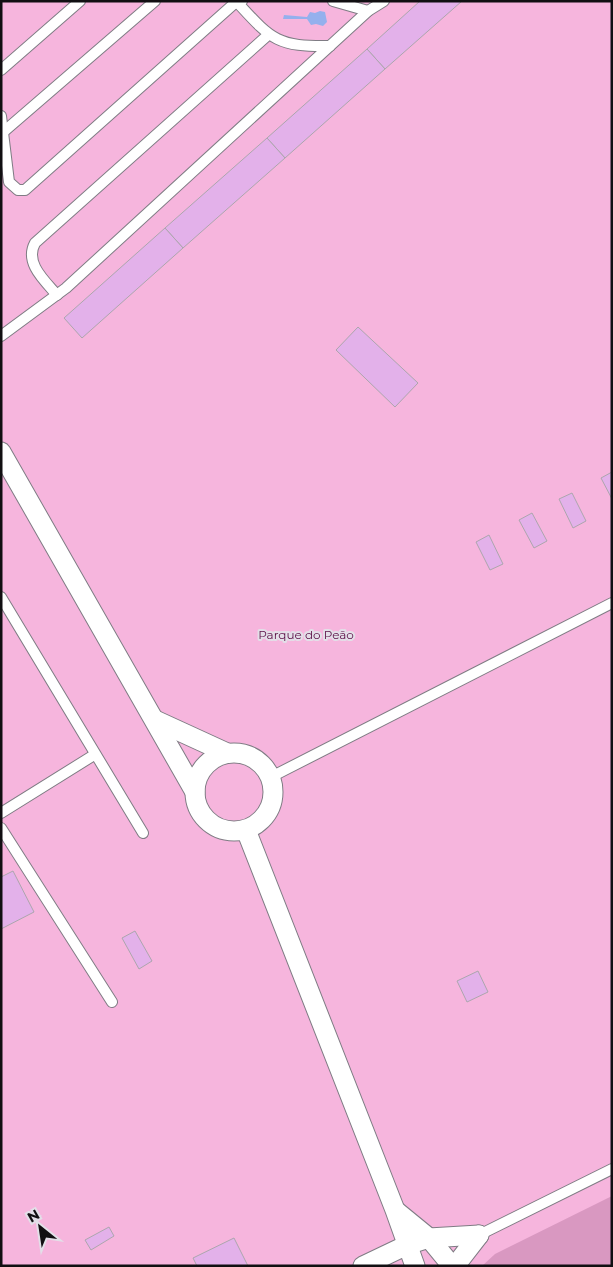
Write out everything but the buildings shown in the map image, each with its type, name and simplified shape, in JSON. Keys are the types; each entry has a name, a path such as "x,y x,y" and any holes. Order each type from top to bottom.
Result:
{"street":[{"path":"1,452 155,720 194,792 199,810 211,824 222,830 234,832 246,830 266,816 272,804 274,790 271,777 264,766 253,757 240,753 227,753 214,758 204,767 197,779 194,792"},
{"path":"155,720 227,753"},
{"path":"246,830 395,1210 415,1266"},
{"path":"395,1210 428,1238 453,1266 479,1235"},
{"path":"363,1266 407,1245 428,1238 479,1235"}],"lane":[{"path":"1,70 80,1"},
{"path":"2,133 155,1"},
{"path":"333,1 368,11"},
{"path":"1,336 57,296 368,11 384,1"},
{"path":"1,116 9,182 18,190 25,190 238,2 268,35 289,44 330,46"},
{"path":"57,296 33,264 31,255 35,243 268,35"},
{"path":"1,597 94,755 143,833"},
{"path":"271,777 612,603"},
{"path":"1,813 94,755"},
{"path":"1,828 112,1002"},
{"path":"479,1235 612,1169"}],"green space":[{"name":"Parque do Peão","path":"1,1 612,1 612,1266 1,1266"}],"shaded area":[{"path":"612,1196 612,1266 482,1266 495,1254"}],"water":[{"path":"310,12 325,12 327,22 323,26 311,25 307,19 283,19 284,15 307,17"}]}
